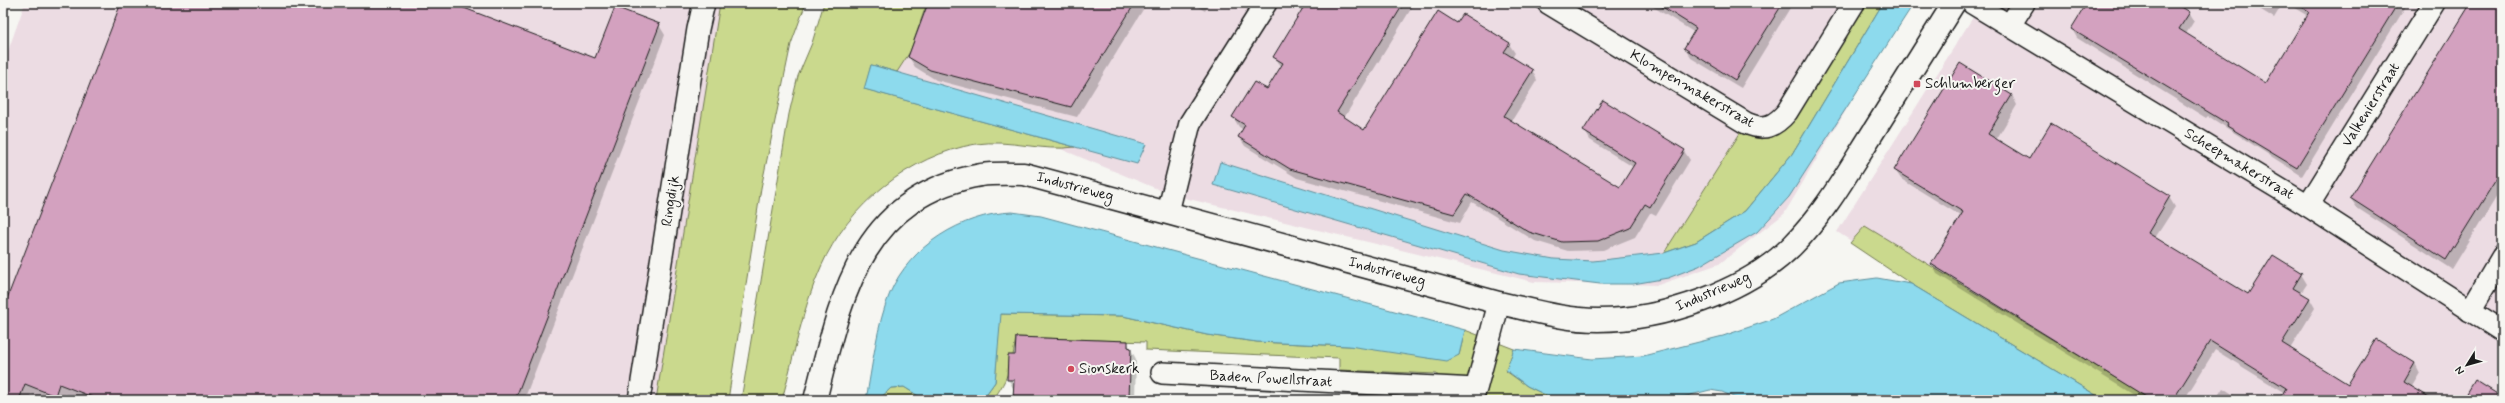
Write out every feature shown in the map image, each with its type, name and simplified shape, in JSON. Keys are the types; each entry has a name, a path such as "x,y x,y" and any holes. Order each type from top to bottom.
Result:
{"street":[{"name":"Ringdijk","path":"639,400 697,37 704,3"},
{"path":"1168,212 1190,123 1266,3"},
{"name":"Klompenmakerstraat","path":"1548,3 1746,123 1758,128 1768,128 1779,121 1787,112 1854,3"},
{"name":"Industrieweg","path":"815,400 836,318 858,262 887,221 916,199 944,184 982,175 1024,174 1499,303 1565,318 1598,320 1640,318 1678,308 1722,291 1753,276 1792,247 1813,223 1836,192 1954,3"},
{"name":"Scheepmakerstraat","path":"1972,3 2308,206 2502,331"},
{"path":"2010,25 2024,3"},
{"name":"Valkenierstraat","path":"2308,206 2434,3"},
{"path":"2470,311 2502,257"},
{"name":"Baden Powellstraat","path":"1162,373 1477,394 1499,303"}],"shaded area":[{"path":"25,3 752,3 684,400 3,400 3,65"},
{"path":"861,3 1910,3 1784,214 1719,264 1658,285 1534,282 1172,195 830,54"},
{"path":"1982,3 2502,3 2502,400 2108,400 1837,232"}],"green space":[{"path":"720,3 806,3 791,44 761,188 728,400 656,400"},
{"path":"824,3 927,3 910,52 897,72 871,65 865,89 1075,147 1050,148 1001,143 976,144 951,150 928,159 905,171 884,186 847,223 833,244 821,267 803,316 782,400 741,400 789,114 798,76 812,43"},
{"path":"1862,3 1883,3 1792,154 1745,211 1696,242 1664,253 1742,130 1761,139 1772,135"},
{"path":"1865,226 2152,400 2104,400 1911,284 1850,243"},
{"path":"1000,314 1123,316 1207,335 1257,342 1349,346 1459,355 1465,330 1514,349 1506,371 1527,386 1556,400 1433,400 1437,374 1339,370 1339,358 1146,350 1146,342 1016,337 1011,363 1003,384 993,400 982,400 995,382"},
{"path":"904,387 925,400 878,400 891,388"}],"water":[{"path":"1883,3 1914,3 1789,197 1757,232 1699,266 1668,278 1633,284 1600,284 1519,274 1213,185 1220,162 1504,250 1554,259 1593,261 1664,253 1696,242 1745,211 1792,154"},
{"path":"871,65 1146,144 1137,164 864,89"},
{"path":"1012,212 1041,216 1465,330 1459,355 1447,361 1349,346 1257,342 1207,335 1123,316 1001,314 995,382 982,400 925,400 904,387 891,388 878,400 866,400 875,346 885,305 899,276 910,261 924,247 957,226 993,214"},
{"path":"1877,278 1911,284 2104,400 1740,400 1722,392 1710,390 1671,400 1556,400 1527,386 1506,370 1514,349 1592,359 1643,356 1723,336 1773,319 1839,283"}],"building":[{"path":"121,3 451,3 595,58 615,7 660,24 515,400 100,400 59,384 55,396 25,384 19,400 3,400 3,309"},
{"path":"928,3 1135,3 1071,107 930,70 908,57"},
{"path":"1306,3 1404,3 1337,112 1364,130 1438,11 1457,23 1463,14 1510,43 1504,52 1533,70 1504,116 1620,187 1635,163 1583,131 1603,100 1685,150 1650,207 1645,204 1630,228 1598,241 1562,242 1529,232 1467,194 1454,214 1290,169 1238,137 1245,125 1232,117 1254,82 1267,89 1283,63 1273,57"},
{"path":"1656,3 1783,3 1735,80 1684,48 1696,28"},
{"path":"2087,3 2175,3 2190,12 2179,29 2266,83 2309,12 2294,3 2398,3 2297,168 2227,126 2228,124 2071,29"},
{"path":"2471,3 2502,3 2502,170 2446,260 2350,198"},
{"path":"1960,63 2012,95 1988,134 2029,159 2051,123 2170,196 2148,233 2248,294 2273,255 2302,273 2293,288 2310,298 2282,343 2348,384 2376,339 2415,363 2404,382 2434,400 2279,400 2286,388 2210,341 2173,400 2151,400 1931,264 1963,212 1894,170"},
{"name":"Sionskerk","path":"1016,337 1128,341 1128,347 1131,348 1129,397 1126,397 1126,400 1013,399 1014,380 1007,380 1008,355 1015,355"},
{"path":"2475,380 2502,397 2502,400 2463,400"}],"place":[{"name":"Schlumberger","path":"1917,84"},
{"name":"Sionskerk","path":"1071,369"}]}
